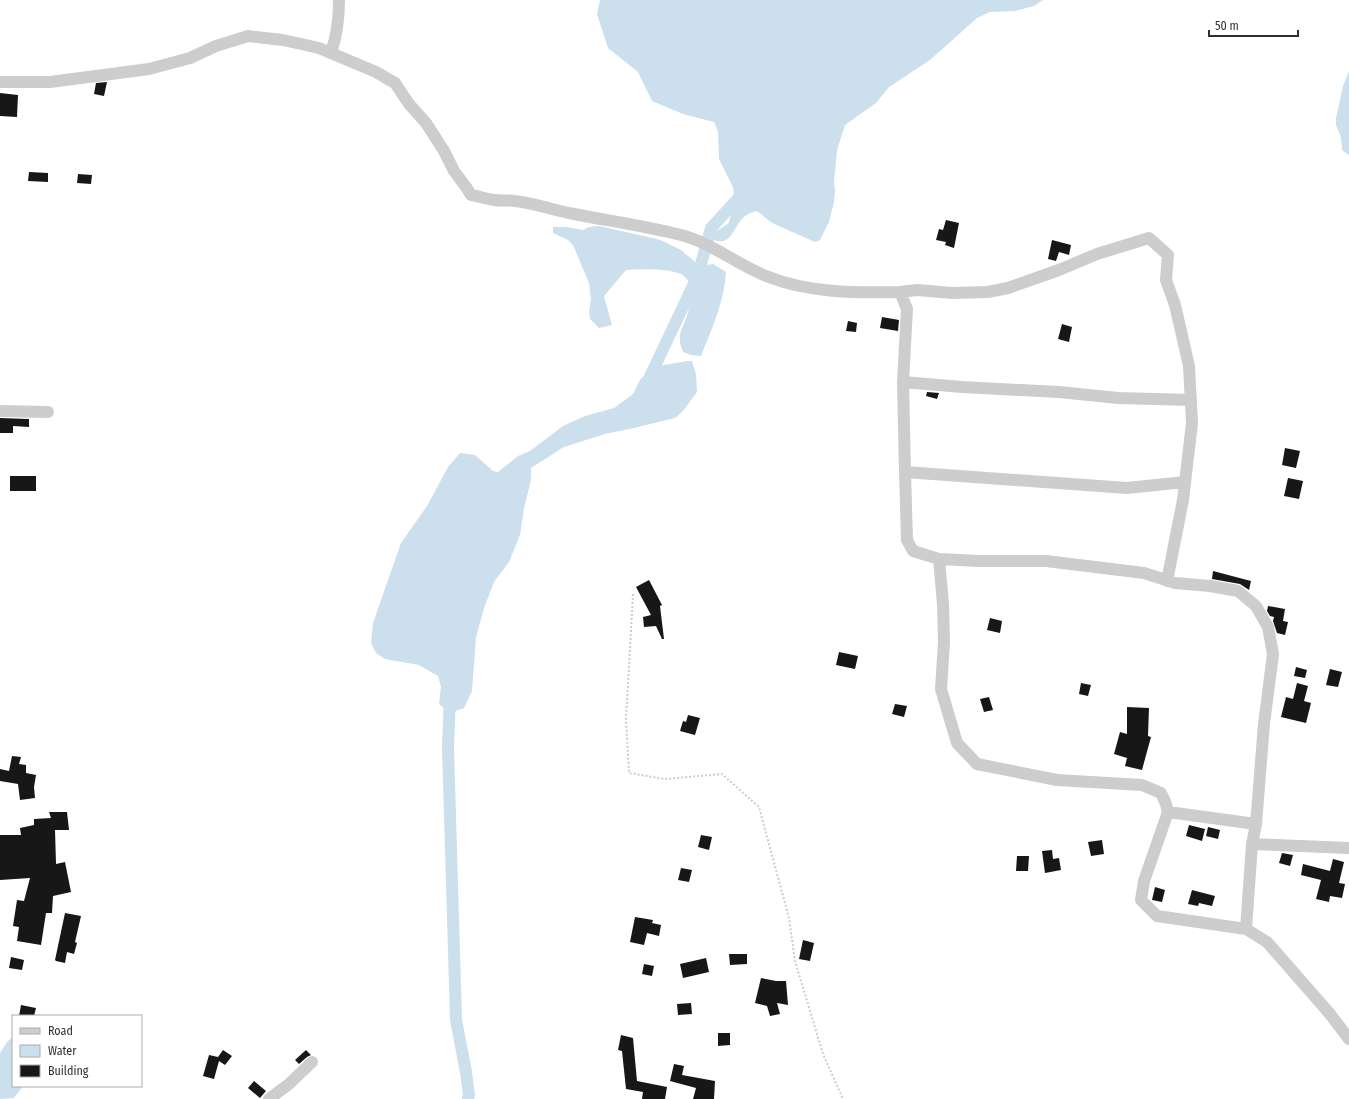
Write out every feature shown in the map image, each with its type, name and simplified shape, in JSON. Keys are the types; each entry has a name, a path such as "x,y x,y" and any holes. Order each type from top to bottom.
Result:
{"street":[{"path":"331,53 336,38 339,19 339,0"},
{"path":"0,82 50,82 149,69 190,58 216,46 248,36 283,40 319,48 376,72 395,83 409,104 426,123 470,195 492,200 516,201 568,213 660,229 688,237 713,247 766,276 807,288 843,292 900,292 916,290 952,293 981,292 1008,288 1059,270 1097,254 1149,238 1168,255 1166,280 1175,305 1190,366 1192,423 1183,500 1167,581"},
{"path":"900,292 907,309 903,382 905,472 907,540 913,551 939,559 979,561 1046,561 1144,573 1175,583 1210,586 1238,591 1256,606 1268,627 1273,654 1264,724 1256,824 1252,844 1246,929"},
{"path":"903,382 962,387 1059,392 1118,398 1191,400"},
{"path":"0,411 48,412"},
{"path":"905,472 1127,488 1185,482"},
{"path":"939,559 943,604 944,642 941,689 957,743 977,764 1057,780 1142,785 1161,793 1168,812 1144,881 1141,900 1157,916 1246,929 1268,942 1330,1014 1349,1039"},
{"path":"1168,812 1256,824"},
{"path":"1252,844 1349,848"},
{"path":"270,1099 289,1084 312,1062"}],"path":[{"path":"633,594 626,720 629,773 665,779 722,774 759,807 789,918 795,961 823,1054 843,1099"}],"water":[{"path":"600,0 1043,0 1034,6 1015,11 990,12 977,18 930,60 889,87 876,103 845,125 837,150 834,202 829,222 820,240 815,242 772,223 757,211 748,214 743,218 727,239 724,241 714,240 712,234 729,223 734,199 733,187 719,159 718,132 714,122 683,114 652,101 638,72 608,48 597,14"},
{"path":"1349,71 1349,155 1342,150 1341,137 1336,125 1336,118 1343,86"},
{"path":"599,226 657,239 681,250 700,266 713,264 726,272 720,305 701,356 683,352 681,346 680,335 690,306 692,286 684,276 679,273 665,270 626,270 604,296 612,325 599,328 590,319 589,312 591,299 589,283 573,245 568,240 553,233 553,227 567,227 583,230 589,227"},
{"path":"692,361 696,374 697,392 683,411 675,418 605,434 564,447 531,468 531,480 524,508 520,535 509,562 494,582 484,608 476,637 472,691 464,708 450,713 439,704 441,687 438,676 419,665 385,659 376,653 371,643 373,623 401,543 427,506 448,467 460,453 475,455 493,471 498,472 518,456 530,451 563,426 585,416 614,408 633,394 640,380 648,372 658,366"},
{"path":"12,1038 12,1087 22,1087 14,1098 0,1099 0,1053 7,1042"}],"building":[{"path":"107,82 104,96 94,94 96,83"},
{"path":"0,93 18,95 17,117 0,116"},
{"path":"29,172 48,173 48,182 28,181"},
{"path":"78,174 92,175 91,184 77,183"},
{"path":"946,220 959,223 954,248 945,245 946,242 936,240 939,229 943,230"},
{"path":"1052,240 1071,245 1069,255 1059,252 1056,261 1048,259"},
{"path":"882,317 899,320 898,331 880,328"},
{"path":"848,321 857,323 856,332 846,331"},
{"path":"1062,324 1072,327 1069,342 1058,339"},
{"path":"927,392 939,393 937,399 926,396"},
{"path":"0,418 29,419 29,427 13,426 13,433 0,433"},
{"path":"1285,448 1300,451 1296,468 1282,465"},
{"path":"10,476 36,476 36,491 10,491"},
{"path":"1288,478 1303,481 1299,499 1284,496"},
{"path":"1213,571 1251,581 1249,590 1240,584 1212,579"},
{"path":"649,580 662,605 660,606 664,639 662,639 656,626 644,627 643,617 651,615 636,587"},
{"path":"1268,606 1285,609 1283,621 1288,622 1285,635 1277,633 1273,621 1274,617 1270,616 1267,611"},
{"path":"990,618 1002,621 1000,633 987,630"},
{"path":"839,652 858,656 855,669 836,665"},
{"path":"1296,667 1307,670 1305,678 1294,676"},
{"path":"1330,669 1342,672 1338,687 1326,685"},
{"path":"1081,683 1091,685 1088,696 1079,694"},
{"path":"1297,683 1308,686 1304,701 1311,703 1306,723 1281,717 1286,697 1293,699"},
{"path":"989,697 993,710 984,712 980,699"},
{"path":"895,704 907,706 904,717 892,714"},
{"path":"1127,707 1149,708 1148,736 1151,737 1142,770 1125,766 1127,758 1114,754 1120,732 1127,734"},
{"path":"688,715 700,718 695,735 680,731 683,721 686,722"},
{"path":"12,756 21,757 19,764 26,765 26,773 36,775 34,787 35,798 20,800 18,784 0,781 0,769 9,771"},
{"path":"49,812 67,812 69,830 55,830 56,864 65,862 71,892 53,896 52,913 46,913 41,945 17,941 19,927 13,926 17,900 24,901 30,878 0,880 0,835 21,835 20,828 34,825 34,819 51,818"},
{"path":"1189,825 1205,829 1202,841 1186,836"},
{"path":"1208,827 1220,830 1218,839 1206,836"},
{"path":"701,835 712,837 709,850 698,847"},
{"path":"1102,840 1104,854 1091,856 1088,842"},
{"path":"1052,850 1053,859 1059,858 1061,870 1045,873 1042,851"},
{"path":"1282,853 1293,855 1290,866 1279,863"},
{"path":"1017,856 1029,856 1028,871 1016,871"},
{"path":"1333,859 1344,862 1339,883 1345,884 1342,898 1330,896 1329,902 1316,899 1321,880 1301,875 1303,864 1330,871"},
{"path":"681,868 692,870 689,882 678,880"},
{"path":"1155,887 1165,890 1162,902 1152,900"},
{"path":"1192,890 1215,896 1212,906 1199,903 1198,906 1188,904"},
{"path":"65,913 81,916 74,954 67,952 65,963 55,960"},
{"path":"635,917 653,920 652,923 661,925 659,936 647,933 644,945 630,942"},
{"path":"803,940 814,943 810,961 799,959"},
{"path":"729,954 747,954 747,964 730,965"},
{"path":"11,957 24,960 22,970 9,968"},
{"path":"706,958 709,972 683,978 680,964"},
{"path":"644,964 654,966 652,976 642,974"},
{"path":"761,978 786,981 788,1005 777,1003 780,1014 770,1016 767,1006 755,1003"},
{"path":"691,1003 692,1014 678,1015 677,1004"},
{"path":"21,1005 36,1008 34,1015 19,1015"},
{"path":"718,1033 730,1033 730,1045 718,1046"},
{"path":"621,1035 633,1038 637,1081 667,1087 665,1099 642,1099 643,1092 626,1089 622,1051 618,1050"},
{"path":"223,1050 232,1056 225,1065 219,1061 214,1079 203,1076 209,1055 218,1057"},
{"path":"306,1050 311,1055 299,1064 295,1060"},
{"path":"674,1064 684,1066 682,1075 715,1081 714,1099 693,1099 696,1088 670,1081"},
{"path":"254,1081 266,1091 260,1098 248,1088"}],"waterway":[{"path":"647,383 698,275 711,228 744,192"},
{"path":"450,696 448,747 456,1020 466,1072 469,1095 468,1099"}]}
